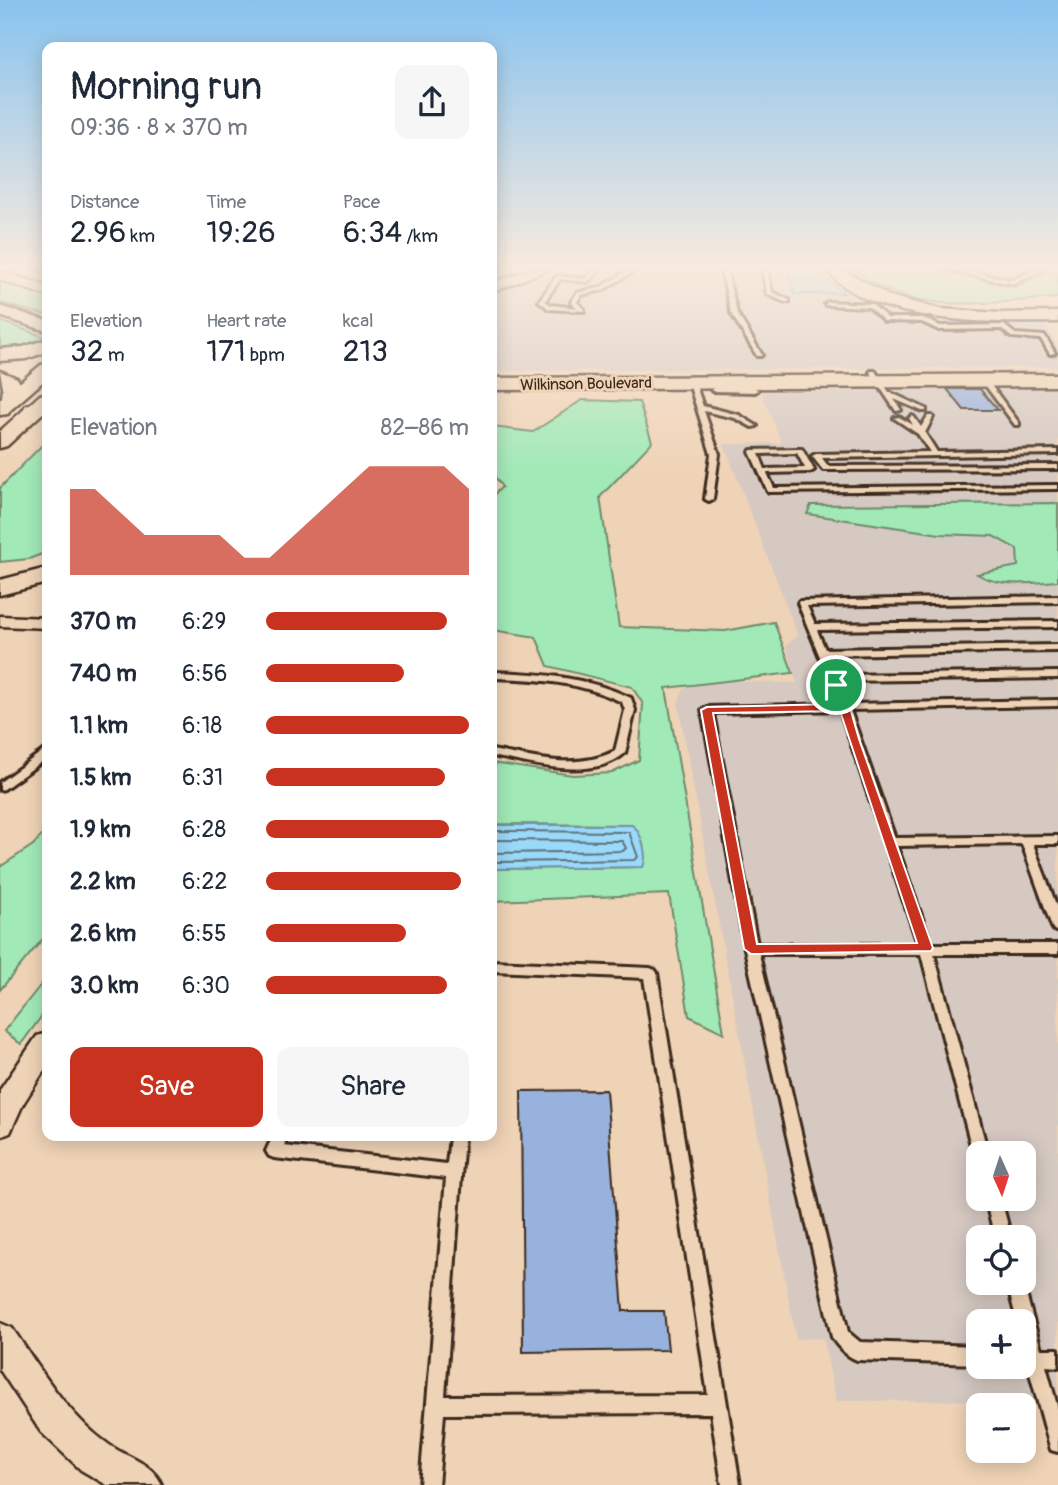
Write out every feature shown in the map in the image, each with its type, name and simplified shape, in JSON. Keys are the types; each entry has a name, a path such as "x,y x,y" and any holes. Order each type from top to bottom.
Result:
{"main road":[{"path":"0,357 26,353 42,347"},
{"path":"0,357 42,368"},
{"name":"Wilkinson Boulevard","path":"880,382 1055,362"},
{"path":"0,371 42,369"},
{"path":"0,409 42,372"},
{"name":"Wilkinson Boulevard","path":"497,373 708,384"},
{"path":"0,377 10,382 13,388 0,409"},
{"path":"497,382 696,378 708,384"},
{"name":"Wilkinson Boulevard","path":"497,382 708,384 1058,380"},
{"path":"0,442 42,406"},
{"path":"5,583 42,576"}],"street":[{"path":"0,621 42,623"},
{"path":"0,1124 10,1099 42,1051"},
{"path":"0,1340 54,1419 94,1457 143,1485"}],"lane":[{"path":"749,338 759,355"},
{"path":"1044,338 1055,362"},
{"path":"985,381 1017,424"},
{"path":"880,382 924,414 922,433"},
{"path":"880,382 901,414 922,433 934,453"},
{"path":"880,382 901,414 922,433"},
{"path":"709,499 715,454 702,408 708,384 754,390"},
{"path":"702,408 737,416 754,426"},
{"path":"762,471 810,470 799,451 754,452 762,471 771,490 1058,487"},
{"path":"1058,452 816,456 826,468 1058,467"},
{"path":"978,1141 926,948 843,705 835,700 831,688 834,682 802,603 1058,599"},
{"path":"811,627 1058,624"},
{"path":"821,652 1058,648"},
{"path":"497,675 557,680 601,688 628,700 630,710 620,753 605,762 566,764 497,754"},
{"path":"834,682 1058,675"},
{"path":"966,1355 858,1351 841,1337 751,949 707,710 843,705 1058,703"},
{"path":"0,787 42,758"},
{"path":"1026,840 1058,927"},
{"path":"890,842 1058,840"},
{"path":"751,949 1058,949"},
{"path":"497,966 650,973 731,1485"},
{"path":"278,1141 274,1151 454,1172"},
{"path":"429,1485 457,1141"},
{"path":"1036,1357 1058,1358"},
{"path":"1036,1378 1058,1443"},
{"path":"436,1405 718,1404"}],"shaded area":[{"path":"0,338 42,338 42,356 0,354"},
{"path":"497,338 1054,338 1058,346 1058,367 497,371"},
{"path":"1058,389 1058,1400 1036,1400 1036,1393 966,1393 966,1400 836,1401 823,1338 796,1339 678,703 684,688 695,684 726,681 797,683 786,645 798,636 724,444 782,443 761,392"}],"green space":[{"path":"0,338 42,338 41,346 0,351"},
{"path":"582,400 639,402 652,442 600,497 619,627 725,631 774,622 793,673 666,688 724,1033 689,1016 669,894 497,901 497,869 642,867 632,825 497,824 497,764 573,775 612,773 639,760 643,704 632,687 548,666 536,637 497,631 497,492 502,487 497,480 497,428 533,432"},
{"path":"42,445 42,554 29,559 0,562 0,488"},
{"path":"1058,503 1058,581 1027,583 1006,583 977,574 1018,566 1017,549 993,536 940,534 807,514 811,505"},
{"path":"42,835 42,940 0,990 0,867 33,845"},
{"path":"42,983 42,1016 21,1044 4,1031"}],"water":[{"path":"497,825 632,825 641,838 643,867 497,869"}],"building":[{"path":"947,389 980,389 998,410 964,410"},
{"path":"606,1090 623,1311 664,1311 668,1350 523,1352 521,1091"}],"route":[{"path":"836,685 831,688 835,700 843,703 844,707 707,710 751,949 926,948 853,739 843,703 849,700 844,689 836,685"}]}
